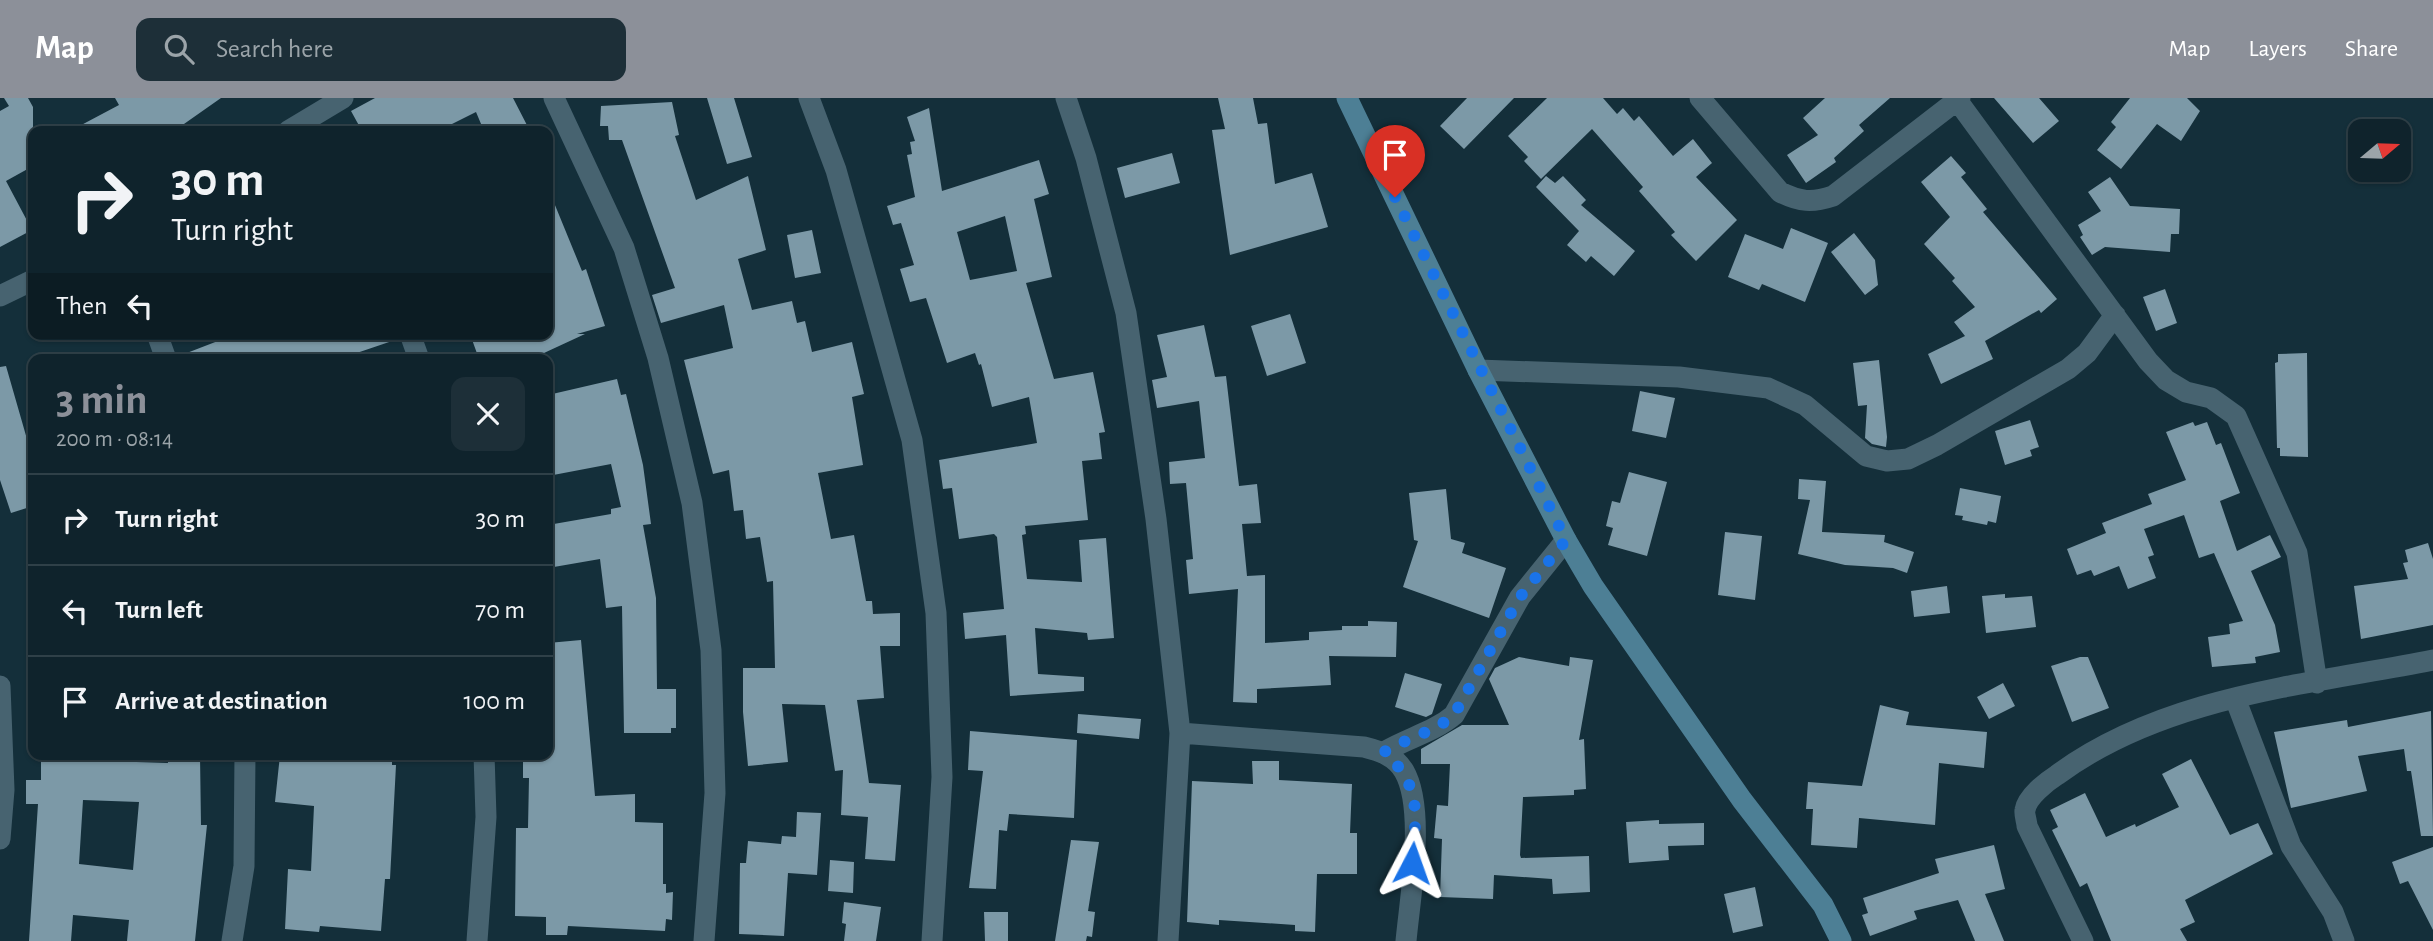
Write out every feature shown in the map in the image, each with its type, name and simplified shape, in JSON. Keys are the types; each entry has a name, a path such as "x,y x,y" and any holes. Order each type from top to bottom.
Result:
{"street":[{"path":"306,126 324,121 343,98"},
{"path":"554,98 624,247 658,358 692,503 711,650 715,767 704,941"},
{"path":"809,98 836,170 912,440 936,613 942,777 932,941"},
{"path":"1066,98 1086,158 1126,313 1156,519 1180,733 1168,941"},
{"path":"1347,98 1478,370 1566,540 1593,586 1742,800 1823,905 1841,941"},
{"path":"1700,98 1780,192 1796,200 1815,202 1833,196 1958,99 2148,361 2166,380 2186,392 2211,398 2236,416 2297,553 2317,682"},
{"path":"0,296 28,282"},
{"path":"1478,370 1679,377 1768,388 1805,405 1866,456 1887,461 1908,459 1937,445 2068,369 2088,353 2115,315"},
{"path":"1384,752 1405,739 1442,725 1454,715 1520,597 1566,540"},
{"path":"2082,941 2028,826 2025,810 2032,797 2074,762 2166,717 2235,698 2433,660"},
{"path":"0,686 4,790 0,839"},
{"path":"2235,698 2291,846 2333,912 2344,941"},
{"path":"1180,733 1364,747 1384,752 1403,769 1411,787 1416,811 1406,941"},
{"path":"232,941 244,866 246,760"},
{"path":"477,941 486,817 485,760"}],"building":[{"path":"4,98 28,98 33,107 33,126 28,126 28,169 6,181 28,222 28,232 0,247 0,111 9,106"},
{"path":"115,98 221,98 181,126 79,126 119,105"},
{"path":"375,98 513,98 527,126 482,126 476,112 448,126 359,126 351,111"},
{"path":"707,98 734,98 752,157 727,164"},
{"path":"1218,98 1253,98 1258,124 1267,123 1275,184 1312,173 1328,227 1230,255 1212,130 1225,129"},
{"path":"1467,98 1514,98 1464,149 1440,126"},
{"path":"1547,98 1603,98 1617,114 1623,108 1634,121 1639,116 1673,156 1693,139 1712,163 1696,177 1737,220 1696,261 1671,235 1675,232 1639,191 1643,187 1592,129 1541,179 1524,161 1528,157 1508,136"},
{"path":"1825,98 1890,98 1859,125 1864,131 1834,158 1836,162 1806,183 1787,155 1818,135 1803,118"},
{"path":"1994,98 2039,98 2059,121 2033,143"},
{"path":"2130,98 2187,98 2200,111 2181,141 2157,124 2121,169 2097,150 2116,127 2111,122"},
{"path":"672,102 679,135 675,136 696,200 748,176 766,250 738,259 752,310 792,301 797,323 805,321 812,352 852,342 864,394 852,397 863,465 818,473 831,539 854,535 866,601 872,601 873,614 900,613 900,646 880,646 884,698 857,700 869,783 901,785 895,861 865,859 868,817 841,815 843,770 835,771 825,705 782,704 788,762 748,766 743,712 743,668 775,668 773,581 767,582 760,537 746,539 743,510 734,511 729,470 713,474 684,360 733,348 724,305 661,323 652,295 675,288 622,140 609,140 608,126 600,126 601,106"},
{"path":"929,108 942,191 1039,160 1049,194 1034,199 1052,277 1026,283 1054,379 1093,372 1105,432 1099,433 1102,459 1082,461 1088,520 1025,526 1026,534 1022,535 1027,579 1082,582 1079,540 1106,538 1114,638 1088,640 1087,633 1035,628 1038,674 1084,677 1084,691 1010,696 1006,635 965,639 963,613 1004,609 997,537 994,534 959,539 952,488 943,489 939,460 1037,443 1029,397 992,407 981,364 979,365 975,353 947,363 926,298 910,302 900,269 914,265 901,223 893,225 887,206 915,197 907,155 912,154 910,142 915,141 907,117","holes":["1005,216 1017,271 970,280 957,232"]},
{"path":"1172,153 1180,183 1125,198 1117,168"},
{"path":"1951,156 1966,173 1961,177 1987,209 1983,212 2057,299 2041,313 2039,310 1985,341 1993,359 1941,384 1928,354 1965,336 1954,322 1975,307 1952,281 1955,278 1924,244 1950,217 1921,182"},
{"path":"1546,176 1555,183 1563,176 1586,200 1581,205 1635,251 1614,276 1591,256 1586,262 1567,245 1579,231 1536,187"},
{"path":"2110,177 2130,206 2180,209 2179,234 2171,234 2170,252 2105,247 2092,255 2080,237 2083,235 2078,225 2101,211 2088,192"},
{"path":"553,200 582,271 586,269 605,326 577,334 585,334 542,354 477,354 472,340 553,340"},
{"path":"1791,228 1828,243 1805,302 1762,284 1759,290 1728,277 1745,234 1783,249"},
{"path":"812,230 821,273 795,278 787,235"},
{"path":"1854,233 1875,260 1878,285 1865,295 1831,252"},
{"path":"2165,289 2177,323 2156,331 2143,297"},
{"path":"1290,314 1306,363 1267,376 1251,326"},
{"path":"1204,325 1215,377 1226,376 1239,486 1257,484 1261,523 1242,524 1247,576 1265,575 1265,643 1309,640 1309,632 1342,630 1342,626 1368,626 1368,621 1397,622 1396,657 1329,656 1331,685 1257,689 1257,703 1233,702 1238,589 1189,594 1186,560 1193,559 1186,483 1170,484 1169,462 1205,458 1199,401 1157,408 1152,380 1167,377 1157,335"},
{"path":"220,340 395,340 354,354 184,354"},
{"path":"2307,353 2308,457 2280,456 2280,448 2277,448 2275,363 2278,362 2278,354"},
{"path":"1879,360 1886,447 1872,444 1865,438 1867,405 1858,406 1853,363"},
{"path":"6,366 28,443 28,508 11,513 0,480 0,367"},
{"path":"617,379 621,395 626,394 643,465 651,524 643,525 656,598 657,689 676,689 676,728 671,728 671,733 624,733 622,606 606,608 600,559 553,567 553,524 611,514 611,509 621,507 611,464 553,475 553,394"},
{"path":"1640,391 1675,398 1666,438 1632,431"},
{"path":"2030,420 2039,447 2030,450 2032,456 2005,465 1995,431"},
{"path":"2193,422 2195,426 2207,422 2216,445 2221,443 2240,493 2220,501 2237,551 2270,535 2281,557 2251,571 2275,625 2280,652 2255,657 2256,663 2212,667 2208,637 2230,634 2229,624 2243,621 2214,553 2199,558 2184,515 2144,529 2154,555 2148,557 2156,578 2128,589 2119,566 2094,576 2091,570 2077,575 2067,549 2106,533 2102,523 2152,504 2148,494 2186,480 2166,432"},
{"path":"1629,472 1667,482 1647,556 1608,545 1613,528 1606,526 1612,501 1620,503"},
{"path":"1799,479 1826,481 1822,532 1885,535 1884,542 1914,552 1907,573 1893,568 1845,565 1798,554 1810,500 1798,499"},
{"path":"1960,488 2001,496 1996,523 1988,521 1987,525 1962,520 1963,516 1955,515"},
{"path":"1446,489 1451,539 1465,543 1462,553 1506,568 1489,618 1403,587 1418,541 1414,540 1409,493"},
{"path":"1725,532 1762,536 1755,600 1718,595"},
{"path":"2428,543 2433,559 2433,625 2361,639 2354,586 2408,579 2403,563 2408,562 2405,550"},
{"path":"1947,586 1950,613 1914,617 1911,591"},
{"path":"2005,594 2005,598 2032,596 2036,627 1986,633 1982,596"},
{"path":"581,640 595,796 635,794 635,822 663,823 663,884 666,884 666,893 673,892 672,920 666,919 665,931 568,926 567,935 546,935 546,917 515,916 516,828 528,828 529,778 523,778 523,760 553,760 553,643"},
{"path":"1519,657 1569,666 1570,657 1593,660 1579,740 1584,739 1586,789 1574,790 1574,795 1523,797 1520,855 1521,858 1589,856 1590,892 1553,894 1552,879 1494,875 1493,899 1440,897 1442,839 1434,838 1437,805 1448,806 1450,764 1421,764 1421,749 1462,725 1509,725 1489,679 1495,668"},
{"path":"2088,657 2109,708 2072,722 2051,666"},
{"path":"1405,673 1442,684 1432,714 1426,717 1395,707"},
{"path":"2003,683 2015,706 1989,719 1977,697"},
{"path":"1880,705 1909,712 1906,725 1987,732 1984,768 1939,763 1935,825 1859,818 1857,848 1811,845 1813,809 1806,809 1808,782 1862,786"},
{"path":"2431,711 2433,836 2421,836 2411,771 2407,771 2404,749 2358,756 2367,791 2291,808 2274,732 2347,720 2348,727"},
{"path":"1078,714 1141,719 1139,739 1077,733"},
{"path":"970,731 1077,740 1074,818 1009,814 1007,831 999,830 996,889 969,888 983,771 968,770"},
{"path":"2191,759 2230,835 2258,823 2273,854 2185,900 2195,922 2180,929 2187,941 2111,941 2087,883 2080,887 2052,830 2058,827 2050,810 2085,793 2106,837 2135,824 2136,827 2179,807 2162,774"},
{"path":"41,760 168,763 168,760 200,760 201,825 207,825 195,941 127,941 129,920 73,915 71,941 29,941 38,804 26,804 26,780 41,780","holes":["83,800 139,802 133,870 79,864"]},
{"path":"279,760 373,760 392,761 392,765 396,765 390,879 385,879 381,931 320,926 319,932 285,929 288,869 311,871 314,806 275,802"},
{"path":"1252,761 1279,761 1279,780 1352,784 1350,833 1357,833 1357,874 1317,874 1315,932 1295,931 1295,925 1219,920 1219,925 1187,922 1192,781 1253,784"},
{"path":"797,812 821,813 817,875 788,873 784,936 739,934 740,863 746,863 748,841 781,844 782,836 796,837"},
{"path":"1659,820 1659,824 1704,823 1704,845 1668,846 1669,860 1629,863 1626,822"},
{"path":"1071,840 1099,842 1088,911 1095,912 1092,937 1087,936 1086,941 1055,941"},
{"path":"1994,845 2005,889 1985,894 2004,941 1975,941 1958,900 1914,911 1917,919 1870,936 1862,915 1868,913 1863,898 1939,873 1935,859"},
{"path":"2433,847 2433,930 2408,881 2400,884 2392,862"},
{"path":"830,860 854,862 853,893 828,891"},
{"path":"1755,887 1763,926 1733,933 1724,894"},
{"path":"844,902 881,907 876,941 844,941"},
{"path":"984,912 1008,912 1008,941 985,941"}],"route":[{"path":"1395,197 1478,370 1566,540 1520,597 1454,715 1442,725 1405,739 1384,752 1403,769 1411,787 1416,811 1412,863"}]}
